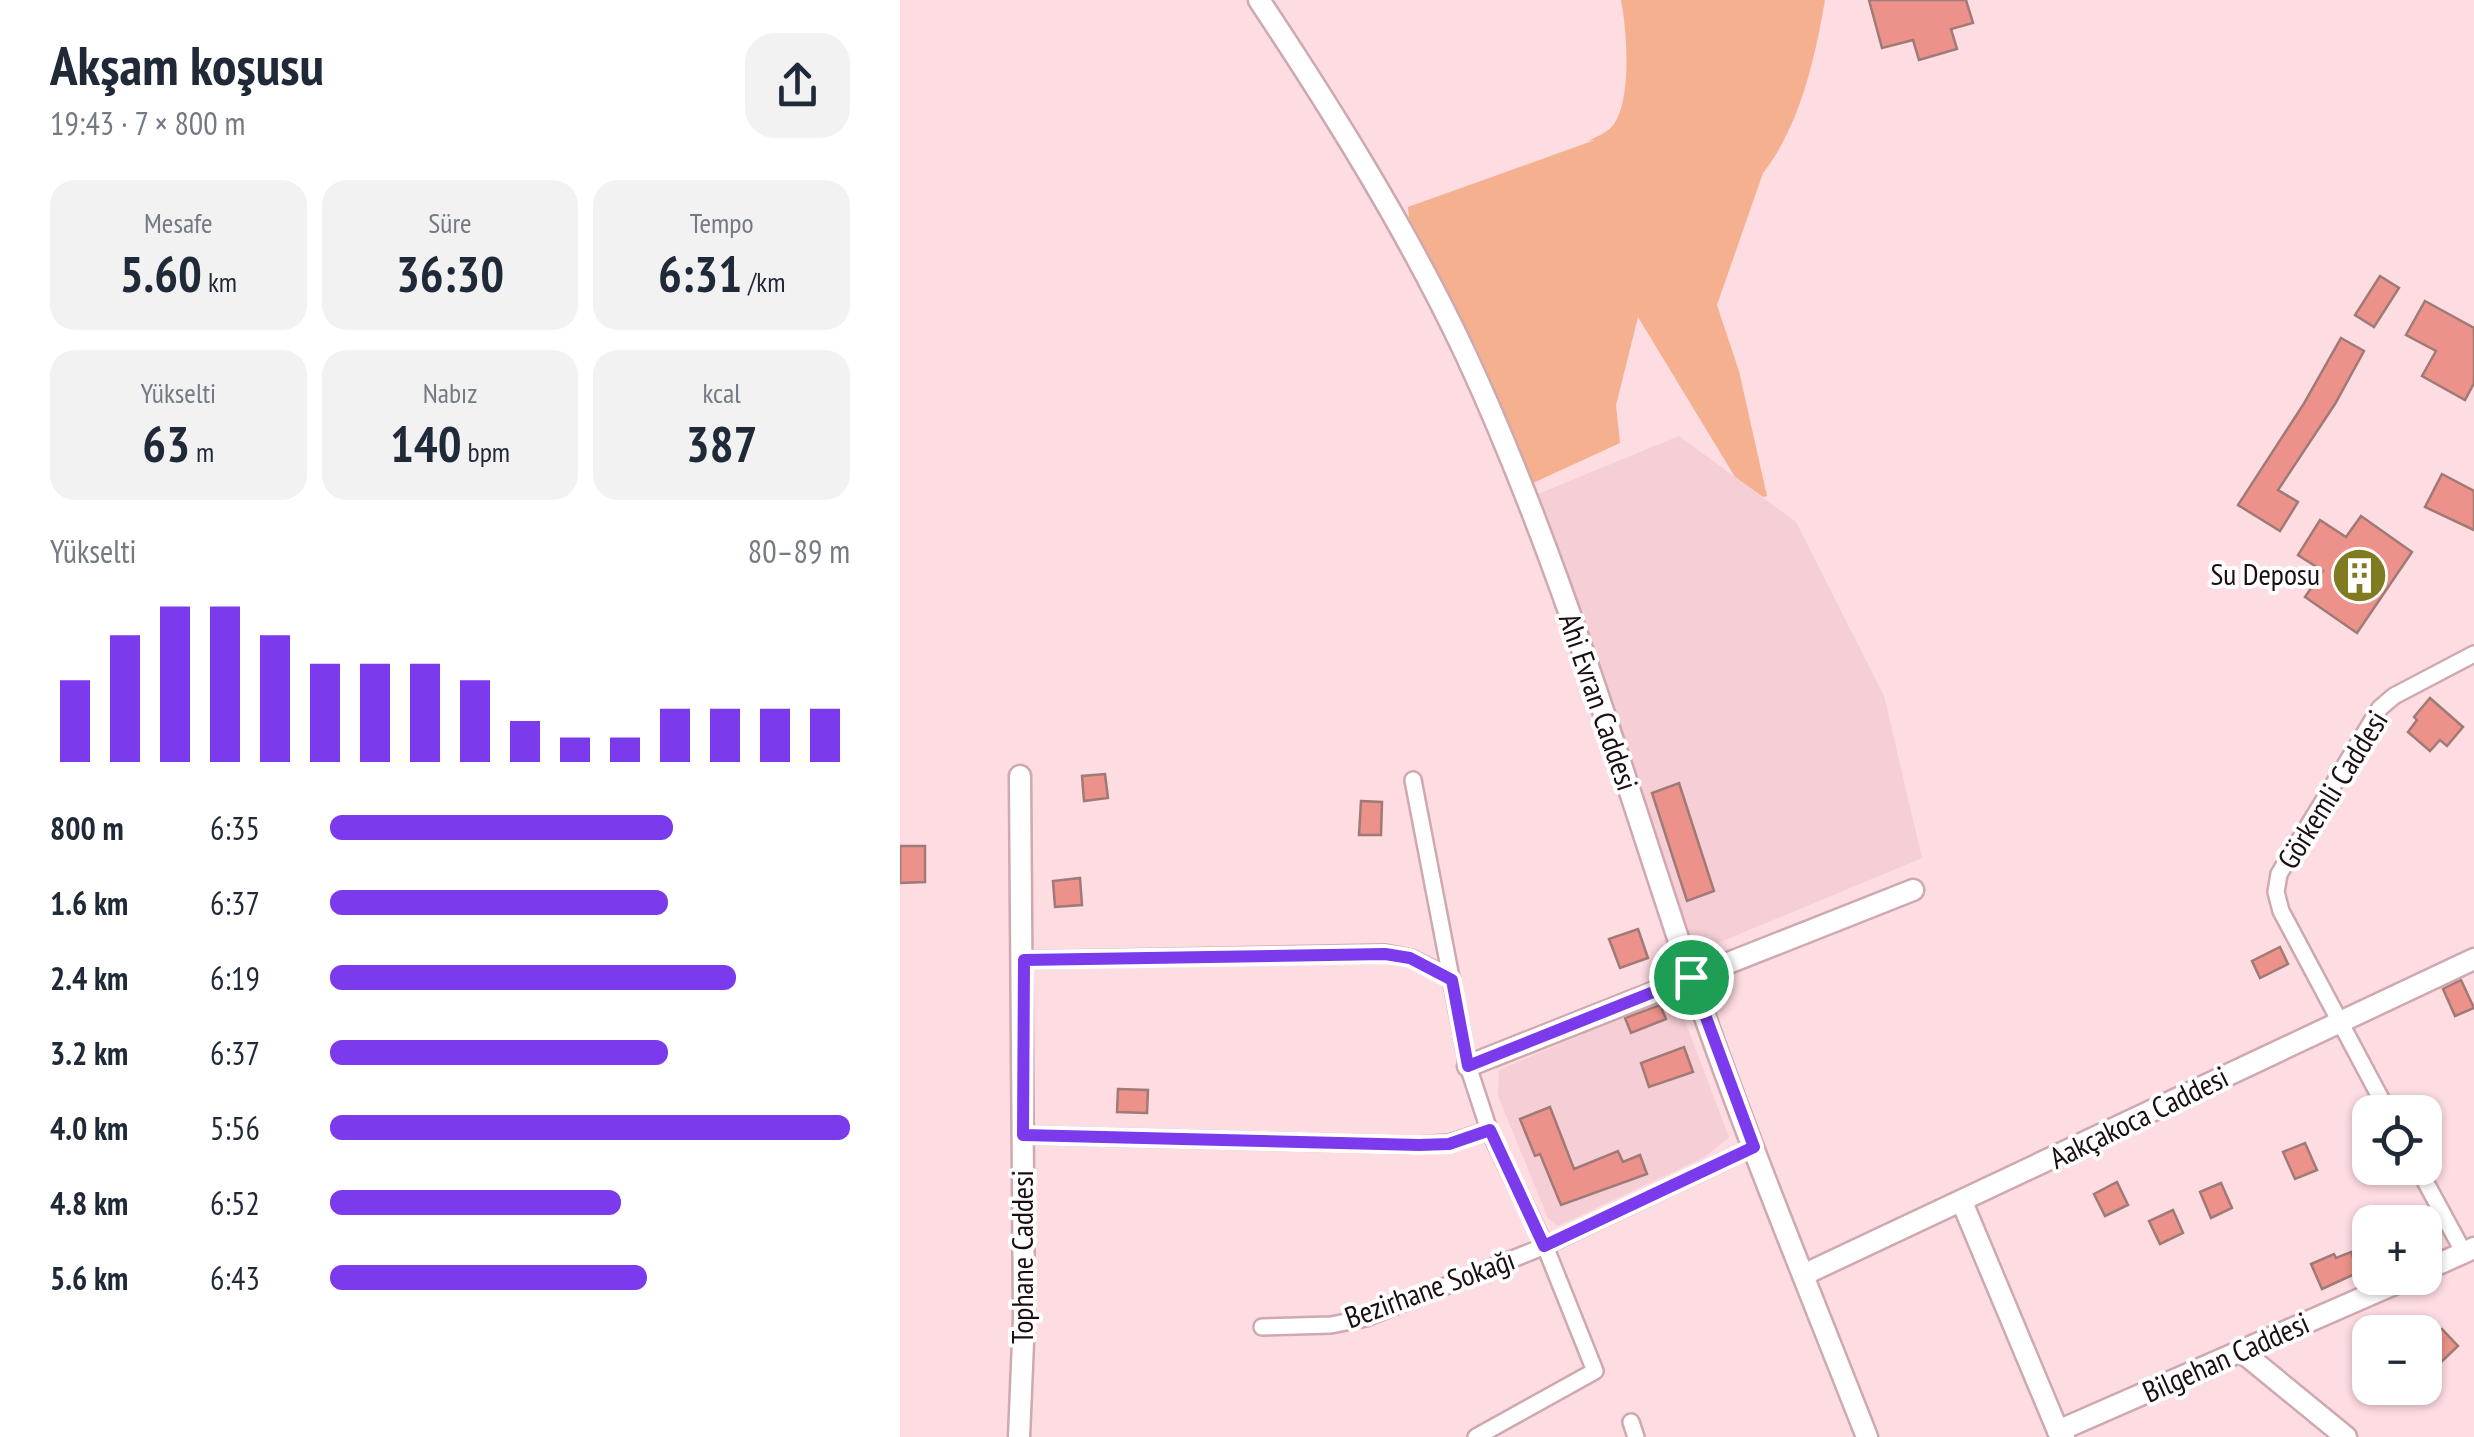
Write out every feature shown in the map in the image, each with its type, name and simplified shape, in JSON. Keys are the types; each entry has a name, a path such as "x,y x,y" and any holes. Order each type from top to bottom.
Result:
{"street":[{"name":"Ahi Evran Caddesi","path":"1259,0 1330,110 1414,256 1493,416 1562,596 1691,977 1867,1437"},
{"name":"Görkemli Caddesi","path":"2379,1095 2281,911 2276,892 2279,874 2380,708 2394,696 2474,654"},
{"name":"Tophane Caddesi","path":"1019,1437 1024,1318 1020,776"},
{"path":"1413,780 1468,1066 1490,1130 1544,1246 1595,1371 1476,1437"},
{"path":"1468,1066 1913,890"},
{"path":"1024,960 1385,954 1410,958 1452,980"},
{"name":"Aakçakoca Caddesi","path":"1803,1275 2474,959"},
{"path":"1023,1135 1419,1145 1449,1144 1490,1130"},
{"name":"Bezirhane Sokağı","path":"1262,1326 1331,1325 1366,1318 1544,1246 1754,1147"},
{"path":"2429,1185 2469,1250 2442,1262"},
{"path":"1962,1202 2056,1435"},
{"name":"Bilgehan Caddesi","path":"2056,1435 2369,1295"},
{"path":"2241,1351 2346,1437"}],"shaded area":[{"path":"1621,0 1825,0 1811,68 1796,113 1763,173 1717,305 1739,371 1767,496 1735,477 1638,317 1616,405 1620,443 1533,483 1476,347 1409,220 1408,207 1595,140 1588,141 1612,127 1620,112 1626,81"},
{"path":"1679,436 1796,522 1884,696 1922,858 1696,952 1538,494"},
{"path":"1675,995 1729,1137 1705,1157 1558,1226 1548,1218 1498,1096 1499,1070"}],"building":[{"path":"1869,0 1966,0 1973,23 1951,29 1957,49 1919,60 1913,40 1882,48"},
{"path":"2380,276 2399,288 2374,327 2355,315"},
{"path":"2425,301 2474,328 2474,383 2465,400 2422,376 2436,351 2406,335"},
{"path":"2341,338 2364,351 2335,404 2278,490 2298,502 2280,531 2238,505"},
{"path":"2442,474 2474,491 2474,530 2425,507"},
{"name":"Su Deposu","path":"2361,516 2412,552 2357,633 2305,597 2323,571 2298,555 2320,520 2346,537"},
{"path":"2430,698 2463,727 2447,746 2440,740 2430,751 2408,732 2417,720 2414,717"},
{"path":"1105,774 1108,798 1084,801 1082,776"},
{"path":"1679,783 1714,891 1687,901 1652,793"},
{"path":"1361,801 1382,802 1381,835 1359,835"},
{"path":"900,846 925,846 925,882 900,883"},
{"path":"1080,878 1082,905 1055,907 1053,881"},
{"path":"1638,929 1648,958 1620,968 1609,939"},
{"path":"2280,947 2288,964 2260,978 2252,961"},
{"path":"2461,980 2474,1008 2455,1016 2443,989"},
{"path":"1660,1005 1666,1019 1631,1033 1625,1018"},
{"path":"1684,1047 1693,1072 1649,1087 1641,1063"},
{"path":"1118,1089 1148,1090 1147,1113 1117,1112"},
{"path":"1550,1107 1574,1169 1618,1151 1623,1162 1640,1155 1647,1174 1561,1205 1520,1119"},
{"path":"2305,1143 2317,1170 2295,1179 2283,1152"},
{"path":"2117,1182 2128,1205 2105,1216 2094,1194"},
{"path":"2221,1183 2232,1208 2211,1218 2200,1192"},
{"path":"2173,1210 2183,1233 2160,1244 2149,1221"},
{"path":"2351,1252 2352,1275 2322,1289 2311,1264 2334,1254 2336,1258"},
{"path":"2442,1329 2458,1346 2442,1361"}],"place":[{"name":"Su Deposu","path":"2359,575"}],"route":[{"path":"1385,954 1410,958 1452,980 1468,1066 1691,977 1754,1147 1544,1246 1490,1130 1449,1144 1419,1145 1023,1135 1024,960 1385,954"}]}
